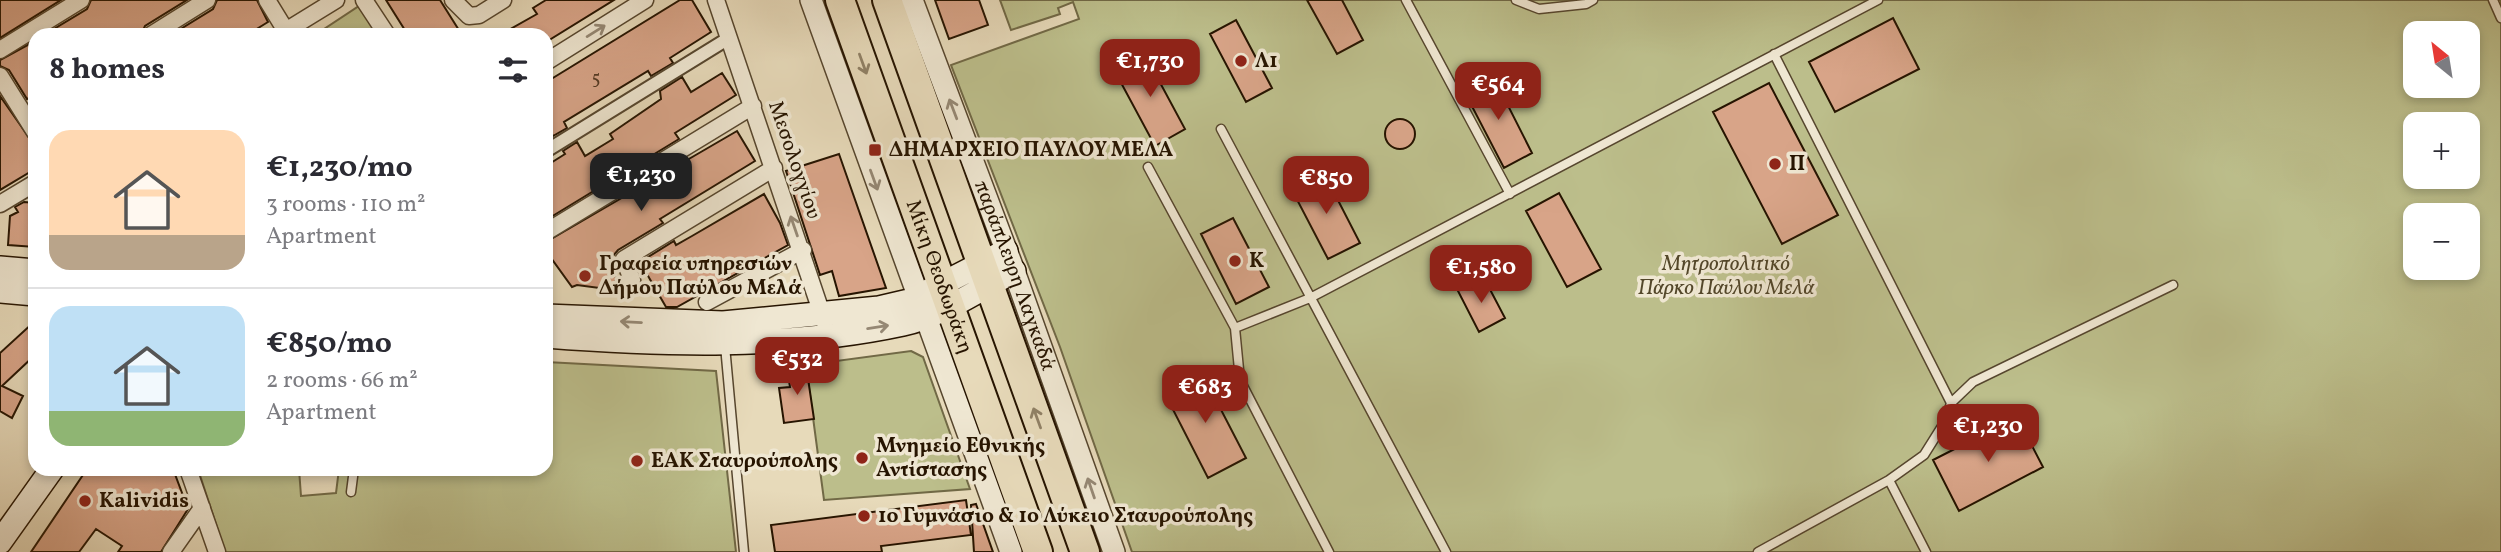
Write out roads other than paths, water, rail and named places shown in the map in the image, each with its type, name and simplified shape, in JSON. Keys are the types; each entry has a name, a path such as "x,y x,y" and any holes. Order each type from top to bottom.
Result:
{"highway":[{"name":"Μίκη Θεοδωράκη","path":"840,0 934,300 1038,552"},
{"name":"Μίκη Θεοδωράκη","path":"887,0 998,267 1085,552"}],"main road":[{"path":"553,336 723,333 825,325 904,324 934,300 998,267"},
{"path":"0,268 28,270"},
{"path":"0,291 28,293"},
{"path":"553,317 723,333"},
{"path":"0,542 47,476"}],"street":[{"path":"36,28 81,0"},
{"path":"162,28 207,0"},
{"path":"267,0 280,28"},
{"path":"290,28 336,0"},
{"path":"364,0 382,28"},
{"path":"453,0 469,16 479,15 503,0"},
{"path":"553,58 645,0"},
{"name":"Μεσολογγίου","path":"716,0 803,250 825,325"},
{"path":"811,0 875,184 934,300 1011,552"},
{"name":"παράπλευρη Λαγκαδά","path":"912,0 998,267 1114,552"},
{"path":"0,50 28,33"},
{"path":"553,147 729,38"},
{"path":"0,76 28,110"},
{"path":"553,228 753,106"},
{"path":"622,288 632,280 624,259 774,168"},
{"path":"0,204 28,190"},
{"path":"708,302 803,250"},
{"path":"191,476 217,552"},
{"path":"172,552 202,508"}],"lane":[{"path":"1406,0 1510,194"},
{"path":"1516,0 1539,9 1586,4 1593,0"},
{"path":"1235,328 1310,298 1878,0"},
{"path":"2493,0 2501,18"},
{"path":"1774,54 1951,403"},
{"path":"1221,129 1446,552"},
{"path":"1149,167 1235,328 1240,380 1329,552"},
{"path":"1758,552 1889,480 1924,455 1946,421 1951,403 1973,382 2173,285"},
{"path":"723,333 744,552"},
{"path":"351,492 353,476"},
{"path":"1889,480 1926,552"}],"place":[{"name":"Λ1","path":"1241,61"},
{"name":"ΔΗΜΑΡΧΕΙΟ ΠΑΥΛΟΥ ΜΕΛΑ","path":"875,150"},
{"name":"Π","path":"1775,164"},
{"name":"Κ","path":"1235,261"},
{"name":"Γραφεία υπηρεσιών Δήμου Παύλου Μελά","path":"585,276"},
{"name":"Μνημείο Εθνικής Αντίστασης","path":"862,458"},
{"name":"EAK Σταυρούπολης","path":"637,461"},
{"name":"Kalividis","path":"85,501"},
{"name":"1ο Γυμνάσιο & 1ο Λύκειο Σταυρούπολης","path":"864,516"}],"park label":[{"name":"Μητροπολιτικό Πάρκο Παύλου Μελά","path":"1726,276"}]}
